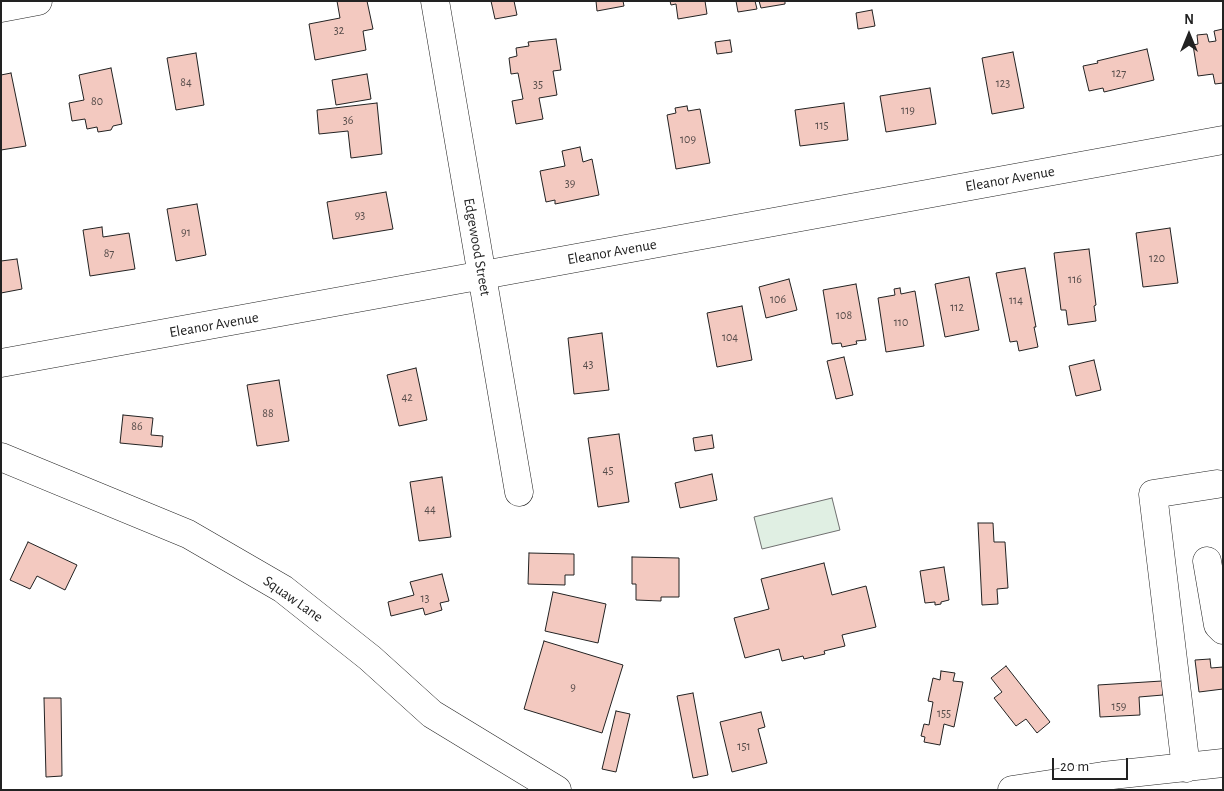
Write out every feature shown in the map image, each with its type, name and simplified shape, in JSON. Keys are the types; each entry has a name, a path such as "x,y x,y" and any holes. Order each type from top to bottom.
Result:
{"street":[{"path":"1,8 38,1"},
{"name":"Edgewood Street","path":"434,1 519,492"},
{"name":"Eleanor Avenue","path":"1,363 1223,140"},
{"name":"Squaw Lane","path":"1,457 188,534 283,589 370,658 432,714 557,790"},
{"path":"1186,768 1153,494 1217,484"},
{"path":"1207,561 1218,625 1223,630"},
{"path":"1012,790 1103,776 1223,763"}],"green space":[{"path":"832,498 840,530 762,549 754,517"}],"building":[{"path":"337,1 367,1 373,29 363,31 366,50 315,60 309,24 340,18"},
{"path":"491,1 514,1 517,15 495,19"},
{"path":"596,1 623,1 624,6 597,11"},
{"path":"670,1 705,1 707,14 678,19 676,4 671,5"},
{"path":"736,1 755,1 757,9 738,12"},
{"path":"759,1 785,1 785,4 761,8"},
{"path":"872,10 875,26 858,29 856,13"},
{"path":"1223,29 1223,83 1215,84 1213,74 1198,76 1193,45 1198,44 1197,35 1207,34 1209,42 1216,41 1214,31"},
{"path":"556,39 561,70 553,71 557,95 539,98 543,119 516,124 512,101 523,99 518,73 511,74 509,58 517,56 516,48 529,46 528,42"},
{"path":"730,40 732,52 717,54 715,42"},
{"path":"1147,49 1154,80 1104,92 1103,88 1089,91 1083,66"},
{"path":"1013,52 1024,108 992,114 982,58"},
{"path":"196,53 204,105 176,110 167,58"},
{"path":"111,68 122,124 113,126 111,130 98,132 97,127 87,129 85,119 72,121 69,103 84,100 79,75"},
{"path":"11,73 26,146 1,150 1,75"},
{"path":"367,74 371,99 336,105 332,80"},
{"path":"930,88 936,124 886,132 880,96"},
{"path":"377,103 382,154 351,158 348,131 319,134 317,110"},
{"path":"844,103 848,140 800,146 795,110"},
{"path":"687,106 688,111 700,109 710,163 676,169 667,115 676,113 675,108"},
{"path":"580,147 583,162 592,159 599,195 555,204 555,200 546,202 540,171 565,166 562,151"},
{"path":"386,192 393,229 333,239 327,202"},
{"path":"197,204 206,255 176,261 167,209"},
{"path":"102,227 103,237 129,233 135,269 90,276 83,230"},
{"path":"1170,228 1178,283 1143,287 1136,233"},
{"path":"1089,249 1096,305 1094,306 1096,321 1068,325 1066,310 1061,310 1054,253"},
{"path":"17,259 22,289 1,293 1,261"},
{"path":"1025,268 1038,347 1019,351 1017,341 1010,342 996,273"},
{"path":"969,277 979,330 945,337 935,284"},
{"path":"789,279 797,310 766,318 759,287"},
{"path":"856,284 866,340 856,341 857,344 842,347 841,343 832,344 823,290"},
{"path":"900,288 901,294 915,291 924,346 886,352 878,298 895,295 894,289"},
{"path":"742,306 752,360 717,367 707,313"},
{"path":"602,333 609,390 574,394 568,338"},
{"path":"844,357 853,395 836,399 827,361"},
{"path":"1094,360 1101,390 1076,396 1069,366"},
{"path":"416,368 427,420 399,426 387,375"},
{"path":"279,380 289,441 257,446 247,385"},
{"path":"123,415 153,418 151,435 163,436 162,447 120,443"},
{"path":"619,434 629,502 598,507 588,438"},
{"path":"712,435 714,448 695,451 693,438"},
{"path":"712,474 717,500 680,508 675,483"},
{"path":"442,477 451,537 419,541 410,482"},
{"path":"978,523 993,523 994,542 1005,542 1008,588 997,589 998,604 982,605"},
{"path":"28,542 77,565 65,590 37,576 30,589 10,580"},
{"path":"529,553 574,554 574,575 565,575 565,585 528,584"},
{"path":"632,557 679,558 679,597 661,597 661,601 636,600 636,584 632,584"},
{"path":"824,563 832,595 866,586 876,627 842,635 845,646 824,651 825,654 804,659 803,656 782,661 779,649 745,658 734,618 769,609 761,579"},
{"path":"944,567 949,600 935,605 935,602 925,603 920,571"},
{"path":"442,574 449,601 440,603 442,610 425,615 423,608 391,616 388,602 414,595 410,582"},
{"path":"553,592 606,604 598,643 545,631"},
{"path":"544,641 623,665 602,733 524,709"},
{"path":"1210,659 1211,668 1223,667 1223,689 1199,692 1195,660"},
{"path":"1006,666 1050,722 1037,733 1026,719 1016,726 994,698 1002,692 991,678"},
{"path":"941,671 955,673 953,681 963,682 954,727 944,724 940,745 924,742 925,737 921,736 924,724 929,725 933,702 928,701 933,678 940,680"},
{"path":"1162,681 1163,695 1139,697 1140,715 1100,717 1098,685"},
{"path":"693,693 708,775 693,778 677,696"},
{"path":"44,698 61,698 62,776 46,777"},
{"path":"616,711 630,714 616,772 602,769"},
{"path":"761,712 765,727 758,729 767,763 732,772 720,722"}]}
